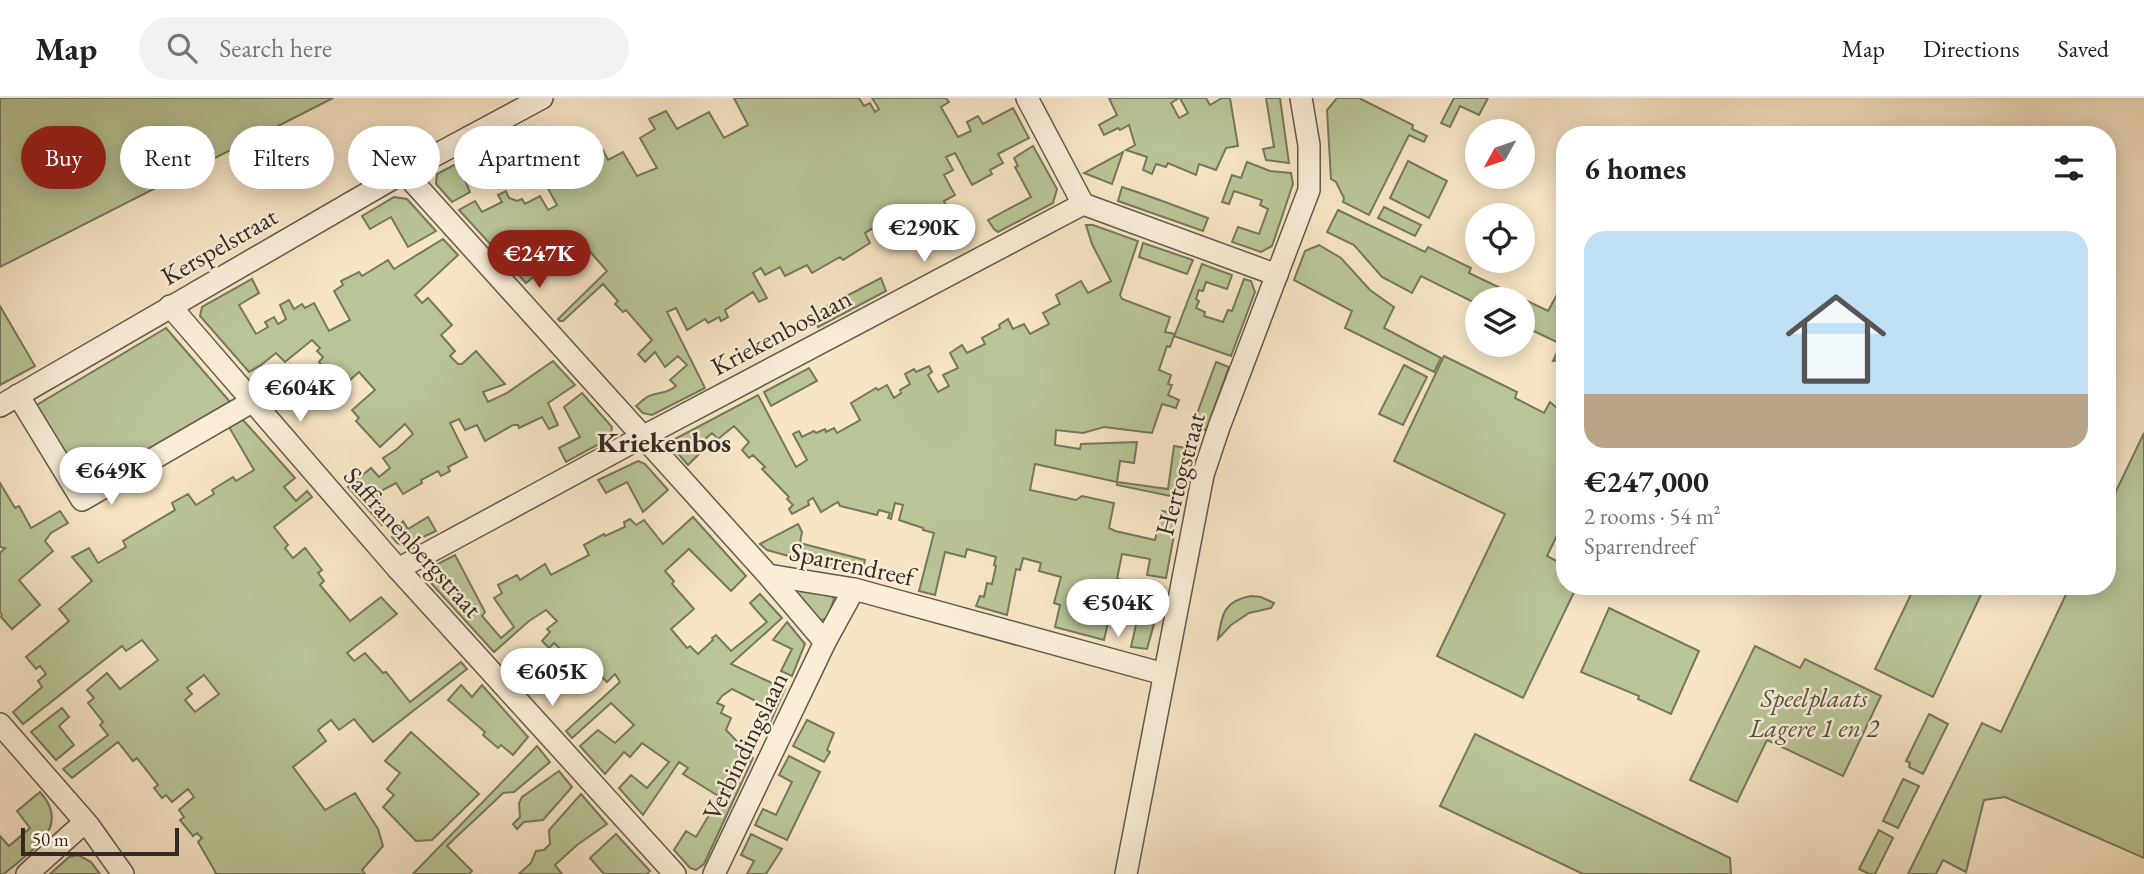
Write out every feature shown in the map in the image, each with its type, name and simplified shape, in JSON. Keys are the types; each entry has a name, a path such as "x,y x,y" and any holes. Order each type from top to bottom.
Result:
{"street":[{"name":"Kerspelstraat","path":"440,153 542,98"},
{"path":"1027,98 1083,204 1278,275"},
{"name":"Hertogstraat","path":"1126,874 1203,475 1309,190 1309,145 1301,98"},
{"name":"Kerspelstraat","path":"9,400 374,189"},
{"name":"Sparrendreef","path":"419,189 768,575 854,589 1164,674"},
{"name":"Kriekenboslaan","path":"398,569 643,436 1083,204"},
{"name":"Saffranenbergstraat","path":"170,306 398,569 675,874"},
{"path":"9,400 82,500 253,401"},
{"path":"768,575 825,642"},
{"name":"Verbindingslaan","path":"714,874 825,642 854,589"},
{"path":"0,724 85,822 123,874"},
{"path":"27,874 85,822"}],"green space":[{"path":"0,98 333,98 278,126 229,126 229,151 215,158 215,126 120,126 120,189 154,189 0,267"},
{"path":"734,98 859,98 864,106 870,103 875,112 879,109 872,98 946,98 949,102 941,107 958,137 971,131 967,122 978,116 983,124 1013,108 1029,138 998,154 1003,163 990,170 992,174 972,185 955,153 946,157 953,170 944,175 955,195 944,201 952,216 943,221 935,208 924,214 921,210 915,213 916,216 908,221 909,223 880,238 875,227 865,233 870,243 843,260 840,257 812,273 807,265 785,276 780,267 765,275 761,268 753,273 767,298 759,302 753,292 725,310 728,317 721,321 719,317 708,323 705,319 687,330 676,308 667,312 705,388 652,415 643,413 636,406 648,397 676,386 670,380 687,365 678,356 665,367 655,352 645,362 638,354 652,340 626,310 623,312 615,304 618,301 603,284 563,321 558,319 607,271 579,239 526,283 459,210 475,201 482,212 502,202 498,195 506,191 509,198 517,201 522,199 525,204 540,196 548,210 557,205 548,189 604,189 604,152 608,160 623,152 637,176 657,168 640,138 655,129 649,119 666,111 677,129 709,112 724,138 748,125"},
{"path":"1109,98 1179,98 1171,103 1179,118 1188,113 1180,98 1206,98 1210,105 1222,98 1230,98 1238,146 1226,148 1216,170 1199,164 1196,175 1168,163 1166,167 1156,164 1152,174 1143,170 1147,157 1126,150 1135,145 1129,125 1104,135 1099,125 1117,115"},
{"path":"1266,98 1280,98 1289,163 1266,160 1263,149 1274,147"},
{"path":"1337,98 1359,98 1413,125 1412,129 1427,136 1424,142 1409,135 1369,215 1343,202 1344,198 1336,182 1331,179 1327,110"},
{"path":"1454,98 1488,98 1479,115 1460,106 1450,127 1441,123"},
{"path":"1033,146 1057,189 1053,203 998,232 988,220 1031,197 1015,167 1018,166 1014,158"},
{"path":"1123,152 1112,184 1084,173"},
{"path":"1408,161 1447,181 1429,218 1390,198"},
{"path":"1247,162 1270,171 1291,173 1293,184 1272,246 1261,252 1232,242 1238,227 1259,234 1268,209 1260,205 1262,200 1234,191 1229,204 1222,202 1232,175 1241,178"},
{"path":"454,165 454,189 469,189 470,192 452,202 440,188 440,172"},
{"path":"1122,187 1208,218 1203,231 1118,201"},
{"path":"394,197 407,199 436,231 408,247 391,217 370,229 362,216"},
{"path":"1384,207 1421,225 1415,236 1378,218"},
{"path":"1338,210 1425,252 1428,247 1465,265 1465,273 1498,287 1465,287 1465,298 1421,276 1412,293 1382,277 1354,245 1327,232"},
{"path":"1086,225 1138,241 1120,295 1122,299 1170,317 1165,332 1175,334 1202,264 1232,275 1227,289 1206,282 1203,291 1199,290 1196,308 1205,312 1204,316 1223,322 1228,310 1232,311 1244,279 1251,281 1255,292 1231,356 1174,336 1170,347 1167,346 1159,370 1171,375 1168,384 1172,385 1168,395 1179,400 1176,408 1162,404 1152,433 1104,427 1083,433 1056,430 1055,445 1080,449 1081,444 1137,442 1134,463 1120,461 1117,482 1035,464 1030,490 1076,500 1082,496 1114,503 1109,528 1115,531 1155,540 1162,511 1178,514 1166,578 1147,575 1150,559 1122,554 1117,579 1164,588 1147,649 1131,647 1140,607 1113,601 1104,640 1055,627 1060,605 1054,603 1061,577 1039,571 1041,563 1023,558 1020,570 1016,569 1007,615 976,606 980,596 984,597 987,583 992,584 996,557 967,549 965,557 945,552 935,595 919,591 934,533 899,520 903,505 895,503 891,519 888,518 890,513 879,510 877,515 840,506 838,502 821,512 813,498 808,501 809,505 792,514 789,509 793,505 787,499 789,497 762,469 765,467 753,455 749,458 742,450 749,442 734,426 718,439 712,433 697,446 701,452 688,465 673,448 675,439 758,395 796,467 807,460 793,434 799,431 802,437 814,431 816,433 825,429 826,432 834,428 837,433 860,420 851,403 876,388 878,390 887,385 894,398 910,384 905,374 929,366 932,372 928,375 938,392 949,386 943,375 958,368 950,353 962,345 967,353 985,344 982,338 1000,328 999,325 1008,319 1013,329 1024,324 1030,334 1049,324 1043,313 1060,304 1056,295 1081,281 1088,293 1111,281 1092,244"},
{"path":"443,239 458,255 415,295 422,303 428,298 452,325 441,335 455,351 450,356 458,364 462,364 476,351 505,384 483,392 488,402 507,393 553,361 575,385 548,403 558,425 549,429 542,417 519,428 518,425 513,425 485,441 477,425 465,430 459,419 450,423 467,457 448,467 450,471 441,476 438,471 403,494 396,483 377,493 387,514 382,525 348,487 371,468 379,477 390,468 383,458 413,434 405,424 380,447 356,421 359,418 352,410 375,390 359,372 341,388 336,381 329,387 322,379 328,373 319,362 323,357 317,351 320,348 312,340 285,362 276,353 249,372 200,316 202,307 252,279 259,293 239,305 256,334 268,327 265,322 274,317 278,324 286,319 280,305 289,300 294,309 302,304 305,308 314,303 329,331 350,320 334,291 343,285 341,281 359,272 362,276 388,260 394,269"},
{"path":"1143,243 1193,260 1187,274 1139,257"},
{"path":"1319,245 1341,258 1370,290 1394,307 1384,328 1441,358 1434,372 1345,328 1352,311 1294,280 1305,251"},
{"path":"881,278 886,291 818,327 812,314"},
{"path":"1556,297 1556,342 1535,332 1535,305 1548,311"},
{"path":"0,306 35,366 0,385"},
{"path":"166,328 231,403 84,487 35,406"},
{"path":"1444,356 1517,392 1515,398 1544,413 1550,402 1556,407 1556,537 1547,556 1556,561 1556,595 1573,595 1523,698 1437,656 1505,514 1394,461"},
{"path":"1216,362 1229,367 1206,430 1191,430"},
{"path":"1404,365 1427,377 1403,425 1379,414"},
{"path":"809,368 817,381 771,406 764,392"},
{"path":"582,393 612,427 610,438 566,462 559,448 580,437 564,407"},
{"path":"243,420 295,478 284,487 296,501 307,491 312,497 274,527 288,545 285,548 293,558 305,548 322,570 318,573 324,581 320,585 350,621 381,597 397,614 347,653 354,661 365,653 383,673 386,672 410,702 461,662 467,669 373,742 354,719 339,730 331,720 318,730 326,741 293,767 325,810 355,793 378,829 383,846 362,870 365,874 215,874 198,842 202,838 197,833 193,836 180,820 184,817 179,810 194,797 188,789 172,802 166,795 162,798 154,788 158,785 137,758 133,761 118,742 72,778 63,769 108,735 100,725 103,722 88,703 94,698 87,690 107,673 120,689 158,660 142,640 126,651 122,646 23,724 13,712 42,687 38,681 46,674 40,666 36,669 26,657 69,621 59,609 92,581 72,557 89,548 98,563 126,547 123,541 175,510 172,503 188,494 196,505 214,494 212,490 233,477 236,481 254,470 229,427","holes":["204,675 219,694 195,712 185,700 192,694 187,688"]},
{"path":"2144,433 2144,858 2005,797 1984,800 1966,872 1943,860 1936,874 1908,874 1982,723 2001,732 2066,595 2116,595 2116,491"},
{"path":"1174,446 1186,448 1194,456 1186,484 1175,497 1117,485 1117,482 1168,489"},
{"path":"638,461 645,464 668,490 643,512 627,482 606,493 598,480"},
{"path":"0,483 15,508 19,506 31,528 60,511 68,523 51,533 45,541 53,551 19,580 40,605 12,629 0,612 0,553 5,548 0,547"},
{"path":"428,517 436,531 404,546 392,537 403,521 408,529"},
{"path":"693,517 746,576 731,591 689,549 665,571 674,581 672,584 694,609 671,629 687,648 690,646 698,654 716,635 731,651 767,622 750,603 760,594 782,618 731,664 785,689 770,723 759,718 764,705 732,689 717,703 724,706 721,713 731,718 726,730 753,758 704,864 696,870 690,868 674,850 686,831 696,837 720,797 683,774 688,768 679,762 643,815 619,788 631,775 647,788 669,762 642,743 630,757 624,752 605,774 580,746 598,730 615,743 634,725 611,703 572,738 566,731 620,682 615,674 607,682 576,651 569,657 554,643 549,648 542,641 550,632 547,629 557,621 546,610 529,621 494,652 429,581 430,568 455,555 485,612 482,616 501,638 514,627 494,598 502,593 498,585 517,575 520,580 545,564 551,575 589,555 584,545 625,527 624,522 630,519 636,525 644,520 663,544"},
{"path":"798,524 802,532 800,543 865,560 861,576 767,550 760,544"},
{"path":"795,590 832,595 834,599 827,619 818,620 795,594"},
{"path":"1911,595 1981,595 1933,697 1875,669"},
{"path":"1251,596 1274,603 1271,608 1249,613 1231,625 1218,639 1229,605"},
{"path":"1609,608 1699,651 1671,714 1638,699 1639,696 1581,672"},
{"path":"787,622 805,644 792,676 781,671 792,649 773,640"},
{"name":"Speelplaats Lagere 1 en 2","path":"1755,646 1800,668 1805,659 1881,696 1843,776 1767,740 1737,802 1690,780"},
{"path":"461,685 472,697 482,685 528,737 513,755 501,745 498,748 483,735 485,732 448,700"},
{"path":"62,708 69,717 59,726 74,745 56,760 31,732"},
{"path":"1929,714 1948,724 1923,774 1909,767 1910,763 1906,761"},
{"path":"807,720 834,733 827,750 830,752 824,762 793,746"},
{"path":"411,732 479,794 432,840 416,841 383,807 394,795 387,789 400,773 385,761"},
{"path":"1475,734 1730,858 1731,874 1583,874 1440,806"},
{"path":"537,746 550,762 514,792 503,793 447,846 472,871 469,874 413,874"},
{"path":"789,756 820,772 787,840 755,825 763,809 776,815 792,782 779,775"},
{"path":"559,771 572,787 543,820 524,822 517,829 513,824 520,817 519,803 522,797"},
{"path":"1903,779 1919,786 1898,828 1883,821"},
{"path":"40,792 49,805 52,817 50,828 36,847 4,874 0,874 0,836 9,846 30,828 17,811"},
{"path":"581,794 607,824 555,865 562,874 519,874 531,863 536,851 544,850 550,844 549,830"},
{"path":"1879,830 1893,838 1875,874 1869,874 1859,869"},
{"path":"616,834 650,871 647,874 604,874 590,858"},
{"path":"751,834 782,849 766,874 747,874 754,861 741,855"},
{"path":"78,855 91,862 100,874 50,874 69,857"}],"district":[{"name":"Kriekenbos","path":"664,442"}]}
